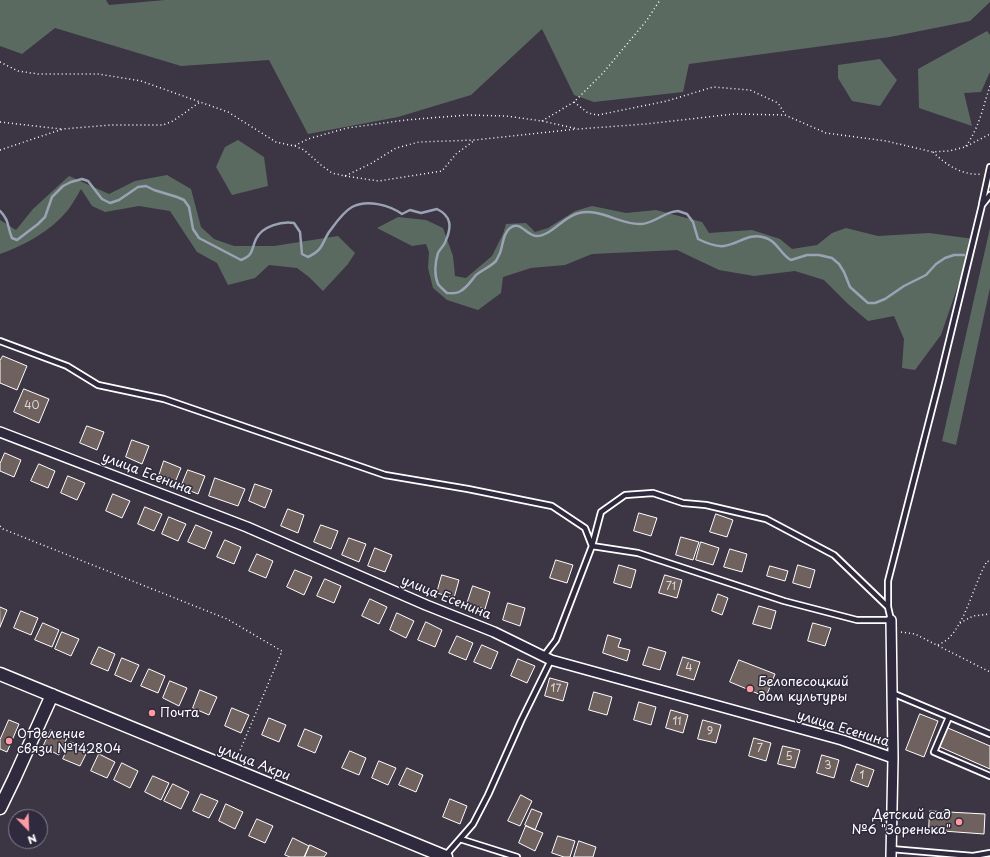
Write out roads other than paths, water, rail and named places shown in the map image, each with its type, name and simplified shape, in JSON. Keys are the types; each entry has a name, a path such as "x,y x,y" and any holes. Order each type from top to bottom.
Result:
{"main road":[{"name":"улица Акри","path":"0,674 445,857"},
{"path":"0,808 52,695"}],"street":[{"name":"улица Есенина","path":"0,432 247,527 426,605 494,632 547,658 842,740 893,758"},
{"path":"891,620 893,758 891,853"}],"lane":[{"path":"592,546 638,553 784,601 857,620 891,620 888,607 888,581 937,390 990,168"},
{"path":"982,205 990,195"},
{"path":"0,341 67,366 98,385 164,399 385,475 468,489 552,506 585,528 592,546"},
{"path":"445,857 473,824 488,795 556,640 592,546 601,512 626,495 653,493 683,503 706,504 766,519 834,555 888,607"},
{"path":"892,693 990,734"},
{"path":"949,717 934,752 990,776"},
{"path":"460,839 517,857"},
{"path":"907,851 912,857"},
{"path":"891,853 907,851 973,856 987,855"}],"waterway":[{"path":"0,211 7,221 12,238 17,240 45,217 52,197 63,186 71,182 82,179 88,181 102,199 110,203 119,200 138,187 146,186 184,200 189,207 193,229 199,238 241,260 252,252 259,234 273,225 294,223 300,232 302,254 308,257 321,247 329,232 342,215 352,207 364,203 371,203 391,208 402,214 410,210 421,213 437,209 448,218 449,222 448,235 444,245 438,253 435,268 438,284 447,293 458,293 468,285 476,275 496,261 505,236 510,228 517,226 530,234 537,236 542,235 552,230 573,215 587,212 633,224 641,224 678,211 687,214 693,222 698,239 717,246 729,245 754,236 770,240 784,255 791,260 807,255 819,255 832,258 839,264 844,272 850,287 868,303 875,303 885,299 904,286 926,275 936,264 945,258 954,255 964,255"}],"place":[{"name":"Белопесоцкий дом культуры","path":"750,689"},
{"name":"Почта","path":"152,713"},
{"name":"Отделение связи №142804","path":"9,741"},
{"name":"Детский сад №6 \"Зоренька\"","path":"959,822"}]}
